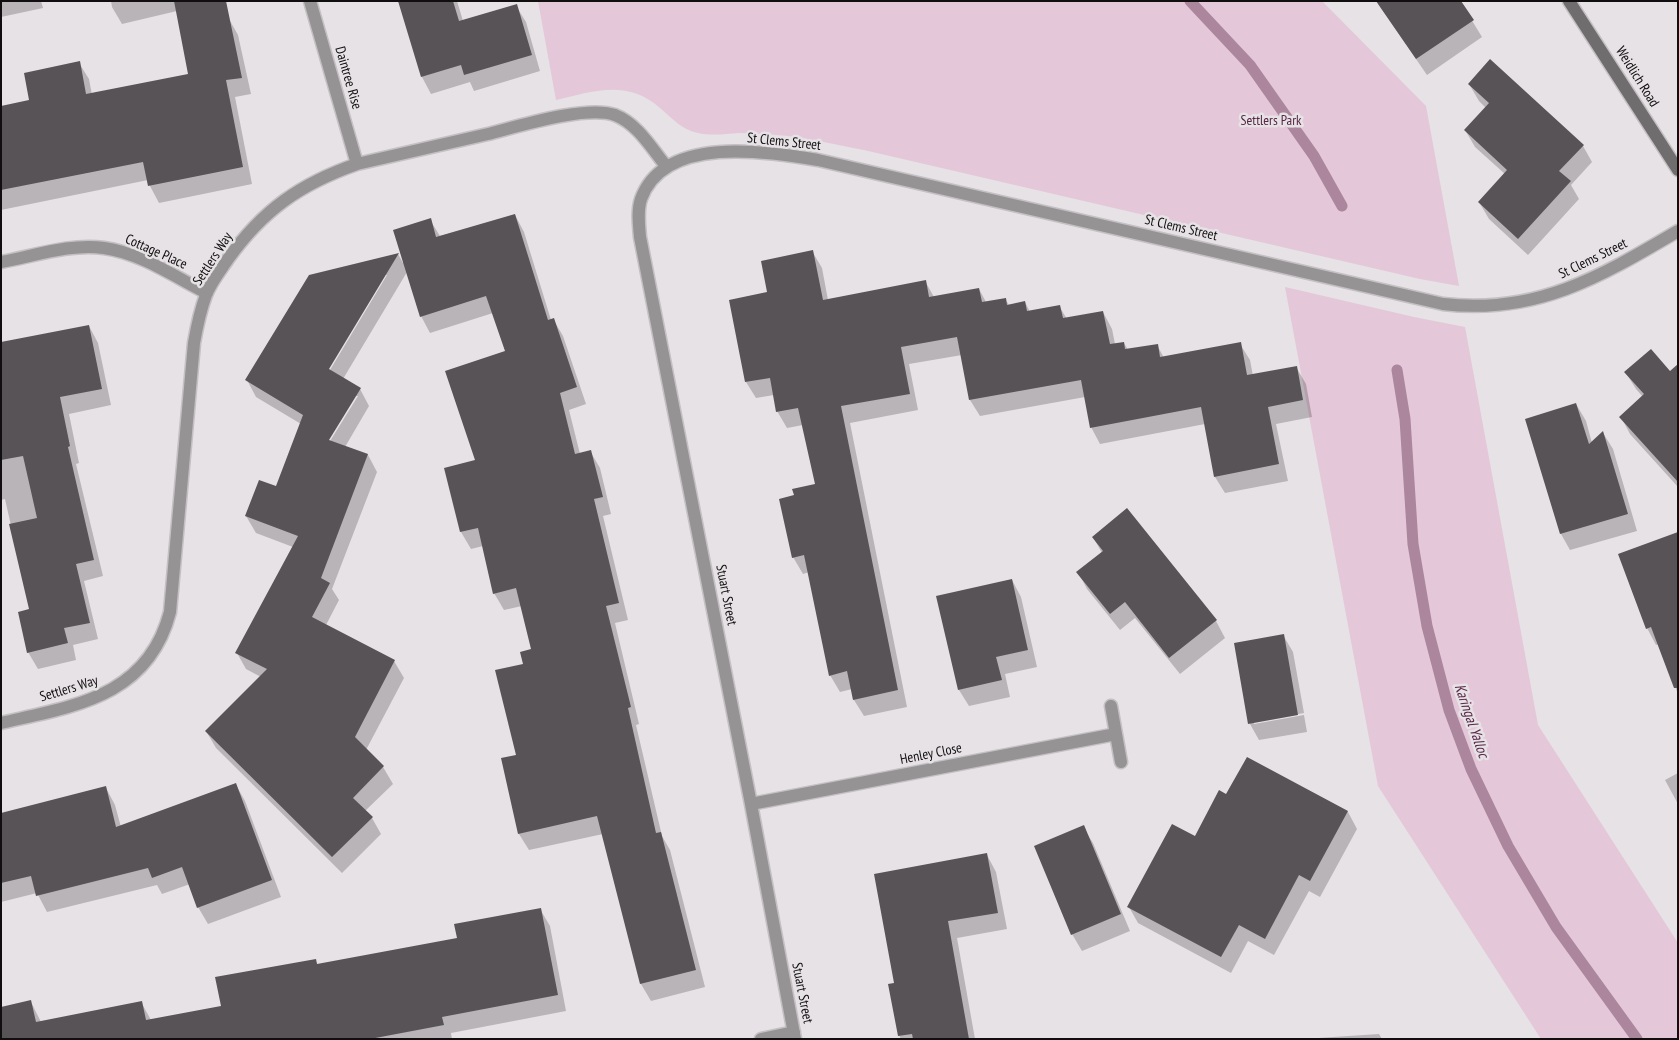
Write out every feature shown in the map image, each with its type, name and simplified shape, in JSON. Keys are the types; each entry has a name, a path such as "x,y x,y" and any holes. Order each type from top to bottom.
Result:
{"street":[{"name":"Daintree Rise","path":"310,1 357,164"},
{"name":"Weidlich Road","path":"1569,1 1678,170"},
{"name":"Settlers Way","path":"1,723 75,706 112,691 128,680 142,666 161,638 170,612 194,343 198,318 207,293 234,251 271,210 310,183 330,173 357,164 548,120 592,112 616,116 627,122 640,133 666,166"},
{"name":"St Clems Street","path":"666,166 682,159 700,155 735,152 787,155 818,160 1433,301 1462,306 1508,304 1532,300 1578,286 1678,231"},
{"name":"Stuart Street","path":"666,166 655,174 640,201 638,214 640,238 795,1035"},
{"name":"Cottage Place","path":"1,262 61,250 84,247 104,248 124,252 207,293"},
{"path":"1111,706 1121,762"},
{"name":"Henley Close","path":"751,804 1116,734"},
{"path":"761,1039 795,1035"}],"green space":[{"name":"Settlers Park","path":"538,1 1322,1 1426,106 1459,286 1420,279 810,139 749,133 713,135 698,133 673,120 648,99 636,93 623,90 597,91 556,100"},
{"path":"1285,287 1465,327 1538,725 1678,943 1678,1039 1541,1039 1378,786"}],"building":[{"path":"174,1 226,1 242,78 226,80 243,167 148,186 143,162 1,190 1,106 29,100 24,73 80,61 86,94 188,74"},
{"path":"398,1 453,1 459,21 517,4 532,55 464,75 461,65 421,77"},
{"path":"1376,1 1461,1 1474,20 1416,59"},
{"path":"1490,59 1584,145 1559,171 1571,181 1518,239 1478,202 1507,170 1464,130 1489,103 1468,84"},
{"path":"515,214 548,320 554,318 577,387 560,393 575,454 591,450 603,497 594,499 619,603 606,606 631,707 628,708 656,833 661,832 696,970 640,984 597,816 518,834 501,758 516,755 495,670 523,664 520,652 531,649 516,588 493,594 478,528 460,532 444,468 475,460 445,371 505,351 486,296 420,317 393,230 431,218 436,237"},
{"path":"813,250 823,300 926,280 929,297 979,288 982,302 1006,298 1007,305 1025,301 1027,311 1060,305 1063,318 1103,311 1110,344 1124,342 1125,349 1158,344 1160,357 1241,342 1247,375 1297,366 1303,400 1268,407 1279,464 1214,477 1201,407 1090,428 1081,380 969,400 957,337 901,347 910,394 841,406 898,690 853,700 847,671 829,676 804,555 792,558 779,499 794,495 792,489 815,484 798,408 776,412 770,378 745,382 729,300 767,292 761,261"},
{"path":"399,253 329,369 361,388 329,440 368,454 321,578 330,583 312,617 395,660 355,737 384,766 353,798 373,817 332,857 205,731 267,669 235,653 298,536 245,516 259,480 276,486 303,415 245,380 309,275"},
{"path":"89,325 102,389 60,397 70,446 68,447 94,560 76,564 90,623 64,628 68,643 27,653 18,612 29,609 9,524 37,518 23,456 1,460 1,342"},
{"path":"1651,349 1670,371 1678,364 1678,482 1619,417 1644,394 1624,372"},
{"path":"1576,403 1589,444 1603,431 1628,514 1560,534 1525,419"},
{"path":"1127,508 1217,620 1169,658 1125,602 1110,614 1076,572 1103,551 1092,537"},
{"path":"1678,532 1678,688 1674,688 1651,627 1646,629 1618,554"},
{"path":"1012,579 1028,650 996,657 1002,680 958,690 936,596"},
{"path":"1284,634 1298,715 1248,724 1234,643"},
{"path":"1247,757 1348,811 1310,881 1299,875 1265,939 1239,925 1221,957 1127,907 1172,824 1195,836 1219,790 1226,794"},
{"path":"236,783 272,880 197,908 182,867 152,878 148,868 36,896 31,876 1,883 1,813 106,786 116,827"},
{"path":"1084,825 1121,914 1071,935 1034,846"},
{"path":"987,853 998,913 948,921 969,1039 913,1039 912,1034 898,1036 888,984 894,983 874,874"},
{"path":"541,908 558,995 442,1017 444,1025 370,1039 1,1039 1,1007 31,1000 36,1022 142,1001 146,1020 221,1006 215,977 316,959 317,964 457,938 454,924"}],"waterway":[{"name":"Karingal Yalloc","path":"1190,1 1250,65 1314,156 1342,206"},
{"name":"Karingal Yalloc","path":"1397,370 1405,419 1413,544 1427,626 1449,710 1471,769 1508,846 1556,927 1637,1039"}]}
